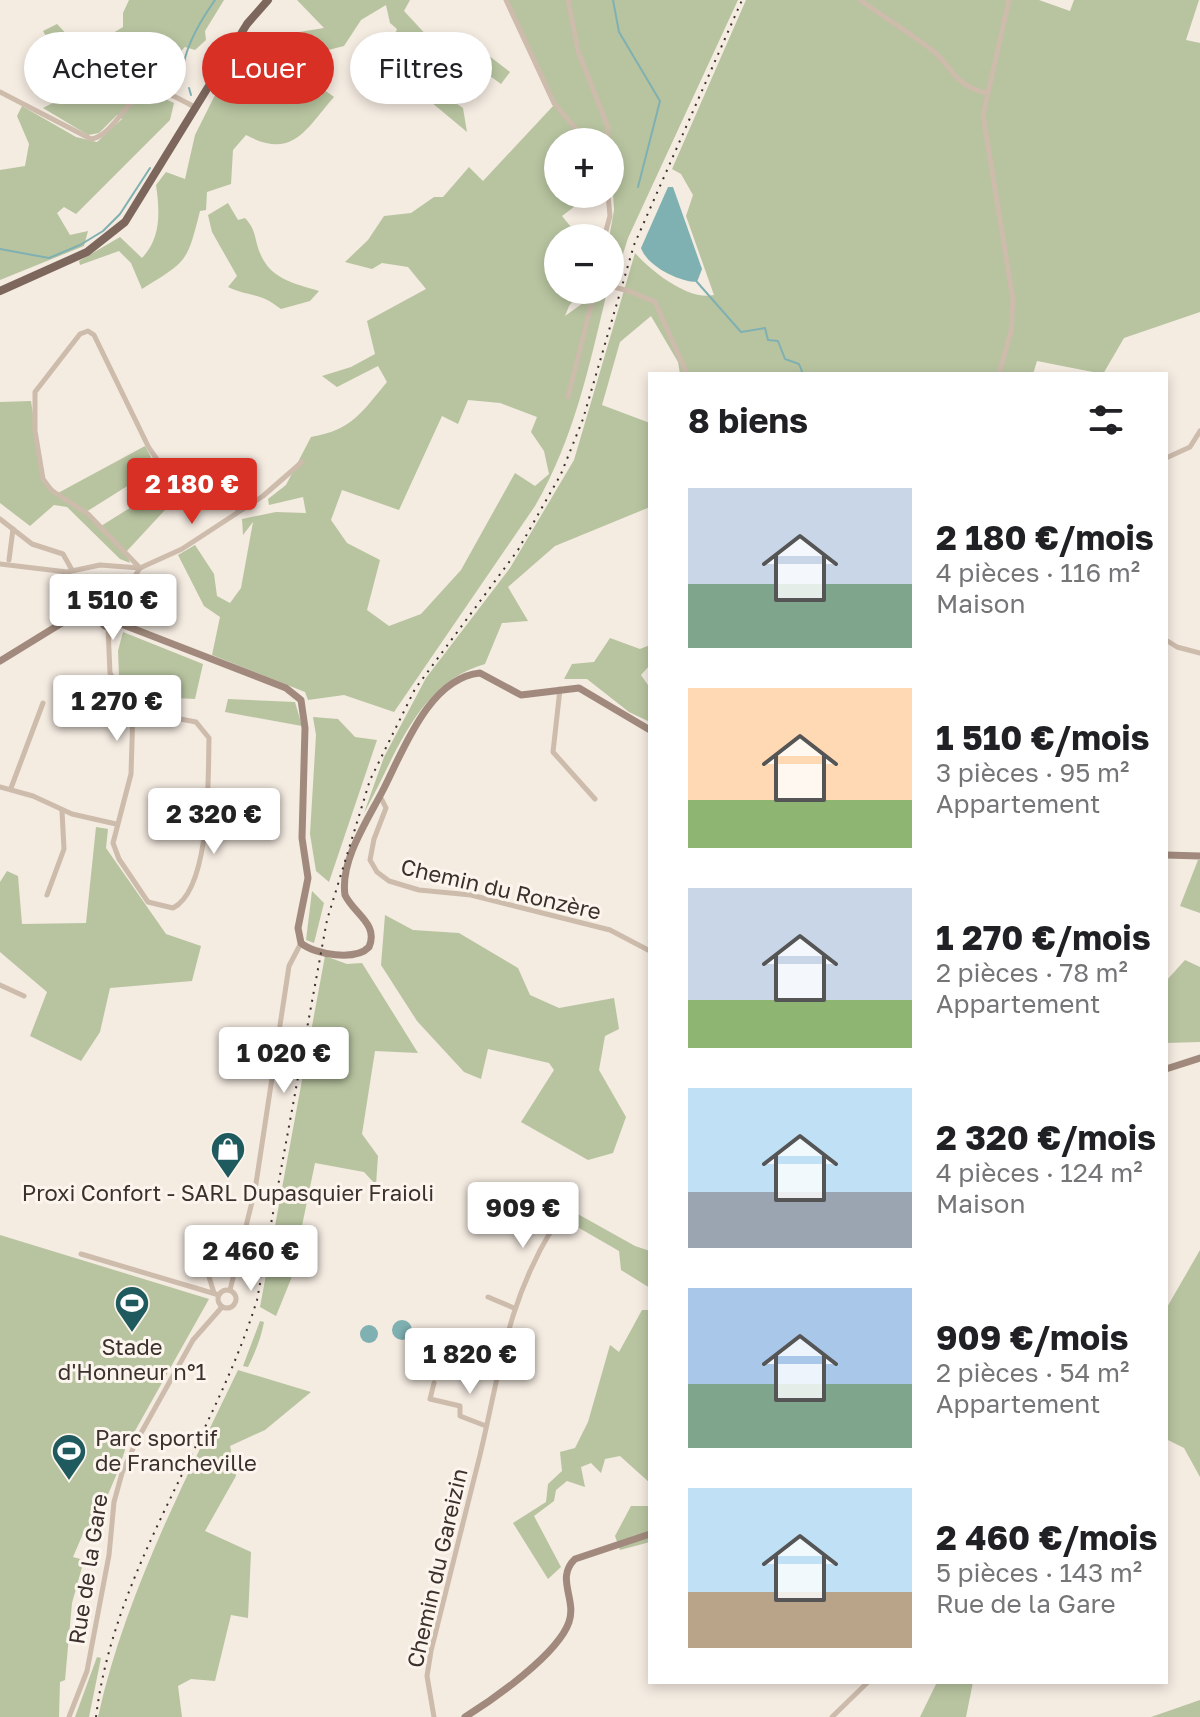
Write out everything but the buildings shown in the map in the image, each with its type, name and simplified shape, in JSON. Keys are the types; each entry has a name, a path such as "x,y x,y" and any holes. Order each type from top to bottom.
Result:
{"main road":[{"path":"0,291 87,252 108,238 140,202 247,24 268,0"},
{"path":"0,661 70,618 81,614 101,616 112,612 116,622 286,688 301,700 305,720 302,839 308,878 298,928 301,943 308,948 350,956 363,953 371,944 371,929 348,901 344,883 361,831 414,725 463,678 486,674 513,692 525,695 560,688 589,692 648,729"},
{"path":"101,616 102,623 108,627 116,622"},
{"path":"1168,855 1200,856"},
{"path":"1168,1068 1200,1058"},
{"path":"465,1717 561,1638 572,1614 564,1575 566,1567 575,1559 648,1535"}],"street":[{"path":"506,0 554,103 575,128"},
{"path":"568,0 578,51 608,128"},
{"path":"860,0 936,53 946,70 959,80 986,93"},
{"path":"1000,372 1011,331 1013,300 983,115 1009,0"},
{"path":"0,92 91,139 103,134 134,102 151,91 159,91 195,107"},
{"path":"624,290 655,302 686,372"},
{"path":"568,397 591,304"},
{"path":"140,568 88,514 51,490 43,479 35,431 35,392 80,334 88,331 94,335 149,448 161,465 240,510"},
{"path":"1168,457 1190,447 1200,431"},
{"path":"112,612 140,568 182,549 283,482 302,462"},
{"path":"0,519 32,544 63,554 72,570"},
{"path":"9,560 13,528"},
{"path":"0,564 72,570 119,564 140,568"},
{"path":"108,627 110,673 133,710 131,774 113,843 119,859 148,902 173,908 184,903 194,884 202,843 209,738 205,728 196,722 133,710"},
{"path":"1168,641 1200,653"},
{"path":"560,688 553,752 595,799"},
{"path":"11,788 43,703"},
{"path":"0,787 11,788 62,811 116,824"},
{"name":"Chemin du Ronzère","path":"380,796 386,808 370,860 377,872 389,881 419,890 471,895 610,930 648,950"},
{"path":"47,895 64,849 62,811"},
{"path":"81,1254 216,1294 230,1290 244,1238 289,966 301,943"},
{"path":"0,985 24,996"},
{"name":"Chemin du Gareizin","path":"434,1717 427,1676 431,1651 503,1344 522,1286 552,1229"},
{"path":"192,1234 197,1238 222,1307"},
{"name":"Rue de la Gare","path":"69,1717 87,1671 109,1555 114,1502 122,1473 193,1340 222,1307 235,1305 236,1296 230,1290"},
{"path":"488,1297 514,1308"},
{"path":"434,1383 430,1399 460,1406 460,1416 486,1426"},
{"path":"832,1717 866,1684"}],"green space":[{"path":"129,0 224,0 205,32 202,32 202,44 195,50 186,47 186,32 115,32 123,27 123,13"},
{"path":"297,0 410,0 404,11 424,32 396,32 397,29 390,23 386,5 361,20 350,32 344,46 334,49 334,32 299,32 324,28"},
{"path":"505,0 738,0 624,251 624,224 612,224 614,208 624,208 624,128 544,128 544,208 573,208 562,216 569,224 544,224 544,304 571,304 565,316 582,304 604,304 579,402 560,455 535,506 394,712 344,695 308,700 305,692 212,655 220,617 204,606 178,555 195,545 214,574 217,596 230,603 241,588 253,522 243,535 242,519 276,512 306,513 303,497 269,505 268,499 286,485 311,437 337,430 355,418 387,382 378,366 337,387 322,376 351,367 375,354 367,321 426,289 408,267 382,263 372,269 345,262 368,240 384,216 411,213 434,197 443,197 469,167 483,181 553,106","holes":["468,400 500,403 537,417 531,432 544,451 549,474 535,486 515,473 461,570 421,614 389,626 367,610 380,560 347,543 331,520 342,490 399,510 442,416 458,424"]},
{"path":"746,0 1039,0 1070,11 1074,0 1199,0 1186,40 1200,43 1200,312 1124,338 1104,372 1037,361 1034,372 680,372 678,362 651,316 620,342 602,405 648,422 648,508 555,546 508,587 528,621 502,623 485,664 461,674 441,688 425,705 410,725 364,813 384,757 426,678 510,568 574,460 620,304 624,304 624,290 635,253 661,276 682,289 704,296 714,295 686,216 693,195 681,174 672,169"},
{"path":"57,24 64,32 43,31"},
{"path":"492,58 510,72 501,84 492,77"},
{"path":"51,104 174,104 170,120 76,214 64,207 57,213 70,235 88,231 84,246 0,280 0,170 25,166 29,144 17,116 22,106 76,137 97,142 122,119 117,115 99,133 88,135 43,108"},
{"path":"210,104 328,104 306,130 287,143 262,142 246,135 233,150 231,184 207,192 206,210 200,211 192,241 183,259 142,289 131,263 119,251 80,265 79,261 120,237 142,258 153,242 158,224 156,185 166,172 185,179 195,135"},
{"path":"433,104 457,104 463,108 467,132"},
{"path":"228,203 238,220 245,218 249,223 260,253 270,269 292,283 319,291 310,301 281,309 260,297 228,287 237,276 212,232 208,215"},
{"path":"31,401 43,478 58,493 145,446 151,457 148,473 86,512 101,526 165,486 176,498 126,552 130,563 120,559 67,507 54,505 30,526 0,503 0,402"},
{"path":"123,632 203,664 195,699 140,696 119,676 118,651"},
{"path":"610,638 640,649 648,646 648,667 641,675 648,685 648,721 629,712 587,679 564,679 572,664 594,662"},
{"path":"228,699 295,702 302,726 225,712"},
{"path":"313,717 338,719 355,737 377,740 329,882 316,871 310,834 316,735"},
{"path":"96,827 108,829 106,848 166,934 201,946 192,981 110,988 100,1032 81,1061 30,1036 47,992 0,952 0,882 7,871 18,876 22,924 86,923"},
{"path":"1200,860 1200,913 1180,906"},
{"path":"312,891 324,903 314,943 306,940"},
{"path":"385,915 413,930 459,933 518,968 530,995 559,1008 614,998 619,1029 605,1036 599,1070 626,1117 613,1153 588,1160 521,1122 554,1070 549,1063 488,1049 481,1079 464,1072 417,1021 381,965"},
{"path":"325,956 347,964 362,963 418,1053 375,1051 362,1134 378,1156 376,1185 364,1172 315,1163 291,1279 276,1316 260,1307"},
{"path":"1185,960 1200,967 1200,1042 1168,1043 1168,979"},
{"path":"576,1213 648,1250 648,1287 621,1270 619,1251 567,1221"},
{"name":"Parc sportif de Francheville","path":"0,1235 209,1299 131,1438 123,1439 125,1450 118,1471 95,1525 85,1529 73,1557 84,1560 72,1603 65,1680 60,1682 59,1717 0,1717"},
{"path":"1200,1250 1200,1477 1184,1448 1168,1440 1168,1306"},
{"path":"642,1310 648,1310 648,1481 620,1456 605,1459 601,1473 591,1463 581,1467 585,1487 567,1481 556,1490 554,1501 534,1516 561,1567 548,1579 513,1523 546,1502 548,1484 562,1471 560,1452 575,1448 588,1422 610,1345 619,1352"},
{"path":"260,1321 264,1322 258,1345 248,1367 243,1366"},
{"path":"238,1370 311,1392 265,1430 230,1446 236,1476 205,1531 251,1552 248,1618 231,1615 215,1681 191,1679 178,1686 182,1717 98,1717 140,1583"},
{"path":"631,1506 648,1506 648,1543 620,1550 615,1536"},
{"path":"97,1657 101,1658 89,1717 75,1717"},
{"path":"936,1684 973,1684 966,1717 920,1717"},
{"path":"1200,1700 1200,1717 1151,1717"}],"water":[{"path":"668,187 673,187 702,269 697,282 664,272 644,255 641,248"},
{"path":"402,1320 409,1323 412,1330 409,1337 402,1340 395,1337 392,1330 395,1323"},
{"path":"369,1325 378,1334 369,1343 360,1334"}],"waterway":[{"path":"186,56 198,26 215,0"},
{"path":"613,0 619,32 660,101 638,187"},
{"path":"189,88 191,95"},
{"path":"0,249 49,258 80,245 103,231 120,214 150,168"},
{"path":"697,282 741,332 765,328 768,340 778,341 785,359 799,364 802,372"}],"railway":[{"path":"96,1717 106,1662 143,1557 216,1404 257,1300 327,920 370,780 415,689 518,550 561,474 583,419 634,245 742,0"}],"place":[{"name":"Proxi Confort - SARL Dupasquier Fraioli","path":"228,1180"},
{"name":"Stade d'Honneur n°1","path":"132,1334"},
{"name":"Parc sportif de Francheville","path":"69,1482"}]}
